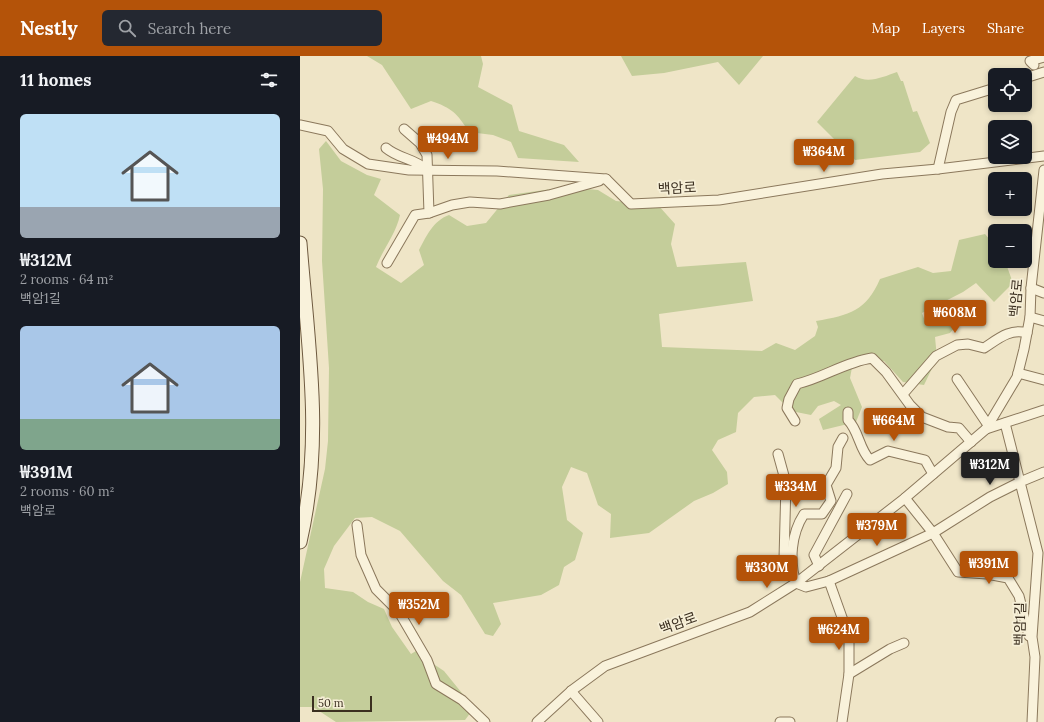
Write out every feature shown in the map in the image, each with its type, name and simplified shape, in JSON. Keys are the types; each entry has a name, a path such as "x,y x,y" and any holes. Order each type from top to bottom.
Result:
{"street":[{"path":"1034,65 1030,61 1044,57"},
{"path":"1032,76 1044,72"},
{"path":"938,169 951,112 956,100 988,90"},
{"path":"300,125 328,131 344,149 368,164 409,170 497,171 606,179"},
{"path":"404,129 420,143 427,155 429,213"},
{"path":"386,148 394,154 419,162 427,170"},
{"name":"백암로","path":"606,179 631,204 680,203 750,196 882,174 938,169 1044,156"},
{"name":"백암로","path":"537,722 571,691 605,666 750,612 796,583 905,498 987,427 1018,373 1027,333 1030,317 1031,288 1044,170"},
{"path":"387,263 415,215 429,213 452,205 470,202 500,204 549,195 606,179"},
{"path":"300,243 302,281 314,404 312,467 307,509 300,542"},
{"path":"1031,288 1044,293"},
{"path":"1030,317 1044,321"},
{"name":"백암로","path":"903,394 936,356 957,345 968,344 984,348 1012,331 1018,330 1027,333"},
{"path":"795,421 787,408 789,399 796,384 809,382 863,359 872,358 903,394 910,405 922,417 948,427 959,428 971,442"},
{"path":"1018,373 1044,380"},
{"path":"957,378 987,427 1005,423 1044,410"},
{"path":"848,412 848,420 854,426 865,455 870,460 888,451 925,460 934,474"},
{"name":"백암1길","path":"1005,423 1038,553 1032,637 1034,657 1032,722"},
{"path":"843,438 838,447 836,468 826,485 831,501 822,514 804,514 792,548 792,569 796,583 806,587 829,581 933,533 990,497 1044,472"},
{"path":"778,454 786,483 784,559 792,569"},
{"path":"818,566 814,555 847,494"},
{"path":"905,498 933,533 958,572 986,574 1008,578 1019,596 1034,657"},
{"path":"357,525 361,555 376,589 399,612 427,660 436,684 462,700 485,722"},
{"path":"829,581 849,637 849,674 842,722"},
{"path":"849,674 890,649 904,643"},
{"path":"571,691 598,722"},
{"path":"780,722 790,722"}],"green space":[{"path":"367,56 481,56 483,64 478,87 512,105 519,131 564,145 579,162 518,158 511,142 493,135 469,132 461,120 444,106 431,101 411,109 382,65"},
{"path":"621,56 763,56 739,85 718,62 664,73 632,76"},
{"path":"897,72 901,81 903,81 913,112 917,111 930,143 920,152 855,160 817,122 855,76 870,80 881,78"},
{"path":"326,141 341,161 367,175 381,179 374,195 400,215 396,229 376,267 401,283 424,265 419,250 431,229 439,221 449,215 467,226 486,223 509,195 566,187 598,190 616,201 658,205 675,224 671,244 677,267 746,262 753,301 659,314 662,347 762,351 776,343 795,350 815,336 818,327 816,321 848,314 863,305 875,290 880,279 918,267 933,273 951,271 959,240 985,234 988,238 988,268 1008,268 1013,283 994,302 976,283 963,292 922,313 925,321 951,319 981,306 979,320 955,327 950,333 935,337 937,358 924,385 903,382 884,361 853,362 850,378 862,407 856,422 823,430 819,419 841,405 834,401 818,406 811,415 791,411 775,395 754,397 738,413 736,432 718,440 712,450 727,472 728,484 713,493 694,501 649,533 610,538 611,514 598,505 587,473 571,467 562,487 567,520 583,533 575,560 564,567 559,585 541,595 493,603 501,624 493,636 485,634 461,595 443,581 400,531 372,517 355,518 334,546 324,569 325,588 353,592 368,602 384,609 392,627 411,654 421,648 432,663 444,671 474,708 465,720 336,722 313,707 300,707 300,582 325,469 328,441 329,368 322,261 323,189 319,149"}]}
